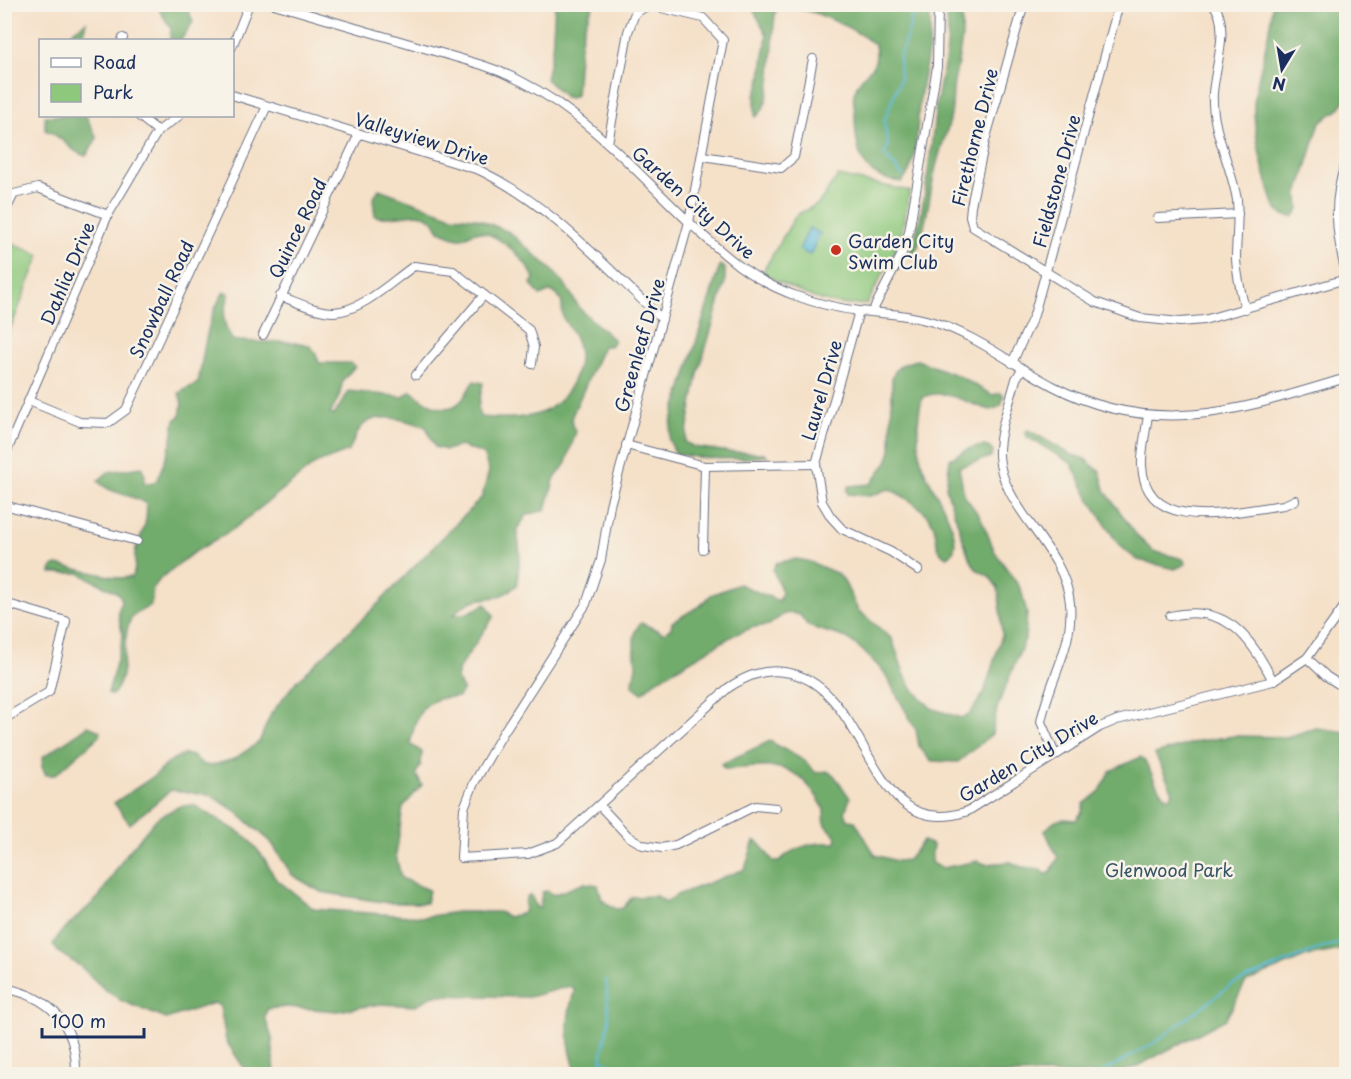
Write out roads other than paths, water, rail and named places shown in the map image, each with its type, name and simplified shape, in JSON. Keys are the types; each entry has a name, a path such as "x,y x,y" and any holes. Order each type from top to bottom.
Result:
{"street":[{"path":"234,42 249,4"},
{"name":"Garden City Drive","path":"274,4 500,70 550,98 608,143 689,222 757,278 810,302 932,322 959,332 1080,400 1109,409 1179,417 1233,411 1347,378"},
{"path":"872,312 901,256 909,232 928,102 937,67 938,4"},
{"name":"Firethorne Drive","path":"1024,4 985,141 970,216 973,227 983,236 1095,302 1140,318 1180,322 1204,320 1347,279"},
{"name":"Fieldstone Drive","path":"1012,363 1028,333 1046,273 1119,4"},
{"path":"1213,4 1222,20 1223,32 1215,70 1214,116 1219,142 1236,199 1238,214 1237,275 1245,309"},
{"name":"Greenleaf Drive","path":"461,858 464,808 474,783 503,733 586,604 602,560 610,505 689,222 703,156 723,40 703,18 649,5 635,13 628,32 608,143"},
{"path":"703,156 781,168 794,157 813,59"},
{"name":"Valleyview Drive","path":"234,95 479,170 509,184 537,203 662,319"},
{"name":"Snowball Road","path":"29,401 80,422 108,423 126,410 267,106"},
{"path":"140,117 158,131"},
{"name":"Dahlia Drive","path":"4,458 108,215 158,131 178,117"},
{"name":"Quince Road","path":"263,335 359,134"},
{"path":"1347,162 1336,197 1335,219 1347,273"},
{"path":"4,214 14,194 38,188 108,215"},
{"path":"1158,218 1238,214"},
{"path":"280,296 311,308 334,312 357,305 414,266 453,271 529,330 534,347 532,364"},
{"path":"416,375 484,295"},
{"name":"Laurel Drive","path":"626,445 705,466 816,464 859,310"},
{"path":"1022,369 1016,379 999,456 1003,472 1015,498 1059,566 1067,585 1070,602 1069,639 1041,722 1055,754"},
{"path":"1148,415 1142,465 1145,483 1163,506 1180,513 1197,515 1284,505 1295,500"},
{"path":"816,464 822,502 842,529 891,552 918,570"},
{"path":"704,549 705,466"},
{"path":"4,505 137,541"},
{"path":"4,606 8,604 66,621 49,692 4,719"},
{"name":"Garden City Drive","path":"461,858 528,854 557,843 600,806 676,732 729,687 743,678 774,670 795,673 825,689 838,705 897,799 912,809 932,816 951,817 968,811 1055,754 1117,720 1273,681 1307,658 1347,604"},
{"path":"1170,616 1199,612 1216,616 1232,625 1257,649 1273,681"},
{"path":"1307,658 1326,676 1347,689"},
{"path":"600,806 628,836 643,845 662,848 676,845 755,806 776,808"},
{"path":"4,988 36,997 58,1016 71,1040 76,1074"}],"water":[{"path":"809,228 820,233 810,255 799,250"}],"waterway":[{"path":"903,176 884,154 888,147 884,121 900,80 899,58 910,27 913,4"},
{"path":"1099,1074 1154,1043 1231,985 1323,947 1346,942"},
{"path":"606,980 609,1020 601,1059 613,1066 627,1067 631,1074"}],"place":[{"name":"Garden City Swim Club","path":"836,250"}],"park label":[{"name":"Glenwood Park","path":"1169,869"}]}
